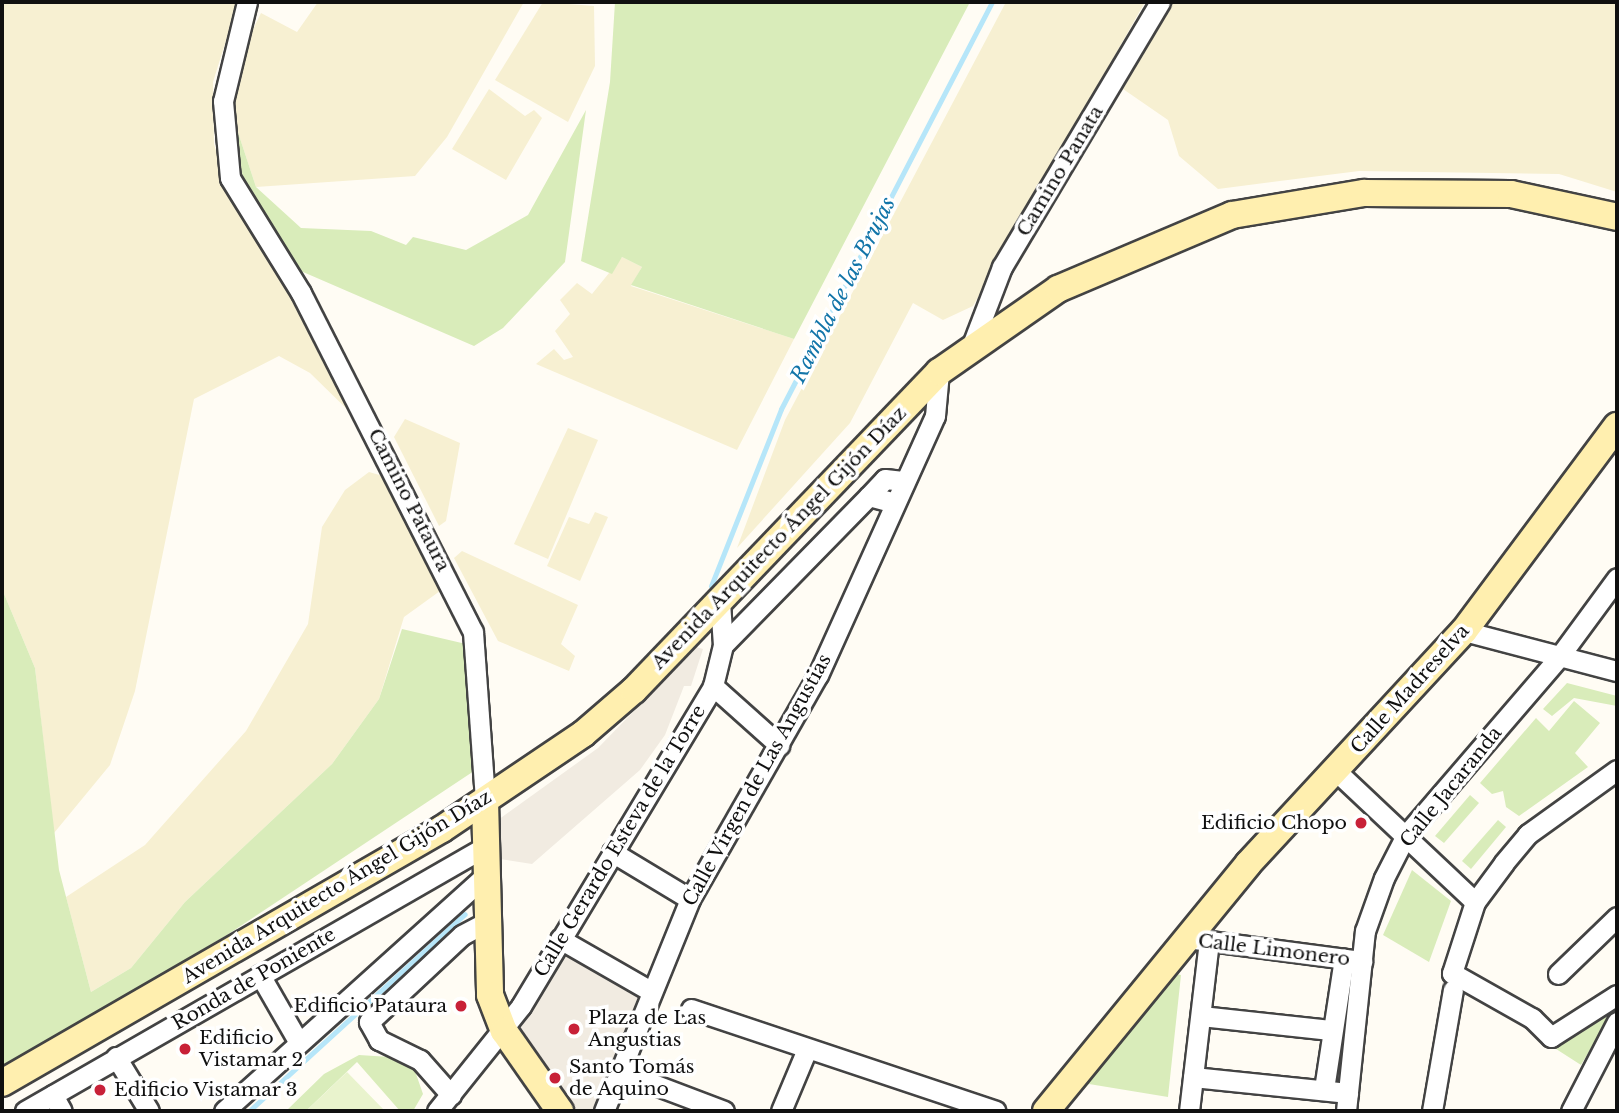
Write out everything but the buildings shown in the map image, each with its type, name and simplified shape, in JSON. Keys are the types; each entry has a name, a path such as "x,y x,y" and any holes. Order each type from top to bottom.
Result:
{"main road":[{"name":"Avenida Arquitecto Ángel Gijón Díaz","path":"2,1083 442,829 583,734 720,602 939,372 972,345 1107,263 1232,215 1364,193 1437,191 1511,194 1617,218"},
{"name":"Calle Madreselva","path":"1046,1111 1198,940 1335,770 1464,631 1617,426"},
{"name":"Camino Pataura","path":"485,801 484,848 490,995 504,1031 553,1109"},
{"path":"442,829 466,831 484,848"}],"street":[{"name":"Camino Pataura","path":"247,2 223,101 230,178 301,293 473,632 485,801"},
{"name":"Camino Panata","path":"972,345 1002,267 1160,2"},
{"name":"Calle Virgen de Las Angustias","path":"604,1111 690,899 818,675 927,434 939,372"},
{"path":"902,408 919,411 927,434"},
{"path":"723,645 885,479 905,481"},
{"path":"869,496 894,503"},
{"name":"Calle Jacaranda","path":"1324,1089 1330,1030 1353,960 1406,835 1559,657 1617,578"},
{"name":"Calle Gerardo Esteva de la Torre","path":"437,1111 504,1031 713,686 723,645 720,602"},
{"path":"1464,631 1617,671"},
{"path":"713,686 779,745"},
{"path":"1335,770 1475,902"},
{"path":"1617,770 1528,835 1475,902 1452,973 1532,1018 1551,1037 1617,995"},
{"name":"Ronda de Poniente","path":"25,1111 57,1103 116,1057 484,848"},
{"path":"612,852 690,899"},
{"path":"224,1111 298,1041 487,874"},
{"path":"1558,974 1617,917"},
{"path":"451,1095 420,1060 379,1040 369,1022 462,935 488,921"},
{"path":"560,939 652,992"},
{"path":"1189,1111 1200,1016 1198,940"},
{"name":"Calle Limonero","path":"1198,940 1353,960"},
{"name":"Calle Jacaranda","path":"1347,1102 1353,960"},
{"path":"260,975 298,1041"},
{"path":"1432,1111 1452,990"},
{"path":"691,1009 995,1111"},
{"path":"1200,1016 1330,1030"},
{"path":"1571,1111 1617,1022"},
{"path":"781,1111 807,1049"},
{"path":"116,1057 149,1111"},
{"path":"621,1072 724,1111"},
{"path":"1193,1077 1324,1089 1347,1102"}],"shaded area":[{"path":"2,2 238,2 213,82 214,144 230,197 305,318 356,418 310,373 279,356 194,399 135,691 110,765 54,833 35,668 2,589"},
{"path":"318,2 524,2 447,137 415,176 256,187 229,105 233,70 261,13 297,32"},
{"path":"543,2 594,6 595,66 568,122 495,80"},
{"path":"1006,2 1145,2 973,306 943,320 913,303 850,423 737,548 785,420"},
{"path":"1172,2 1617,2 1617,192 1559,174 1359,171 1218,189 1179,156 1168,120 1123,89"},
{"path":"489,89 525,116 534,110 542,118 506,180 452,149"},
{"path":"622,257 642,267 631,286 794,339 737,450 536,364 554,349 564,360 573,357 555,331 570,314 560,300 577,283 592,294"},
{"path":"405,419 460,443 446,521 439,526 394,437"},
{"path":"568,428 598,440 548,559 514,544"},
{"path":"369,472 383,476 440,591 404,617 379,699 332,764 185,902 131,968 91,992 66,897 145,845 246,731 308,624 322,527 345,490"},
{"path":"595,512 608,517 580,581 547,566 569,517 589,524"},
{"path":"462,551 578,605 561,644 575,656 569,671 498,641 454,558"},
{"path":"696,647 703,649 691,686 684,686 665,735 640,770 532,864 500,859 498,820 598,748"},
{"name":"Plaza de Las Angustias","path":"561,946 641,990 635,1004 641,1007 598,1111 569,1111 516,1029"}],"green space":[{"path":"615,2 970,2 794,339 631,285 642,267 622,257 612,274 581,261 610,82"},
{"path":"229,105 256,187 301,228 371,231 406,245 413,237 466,250 528,215 586,110 565,262 503,328 474,346 296,269 241,178"},
{"path":"2,589 35,668 59,870 91,992 131,968 185,902 332,764 379,699 402,629 466,644 474,771 227,935 2,1068"},
{"path":"1567,683 1617,696 1617,706 1574,698 1552,716 1543,709"},
{"path":"1574,701 1600,723 1575,753 1588,767 1519,816 1506,807 1503,791 1492,794 1480,783 1536,718 1549,731"},
{"path":"1470,795 1479,803 1444,843 1435,836"},
{"path":"1498,820 1506,827 1471,869 1462,861"},
{"path":"1412,870 1451,901 1429,962 1383,935"},
{"path":"1171,973 1181,975 1168,1097 1089,1084 1063,1111"},
{"path":"1617,1004 1581,1065 1553,1047 1593,1022"},
{"path":"359,1055 390,1057 415,1071 423,1094 413,1111 400,1111 357,1062 306,1111 286,1111 324,1074"},
{"path":"347,1072 385,1111 306,1111"}],"waterway":[{"name":"Rambla de las Brujas","path":"711,586 781,409 992,2"},
{"name":"Rambla de las Brujas","path":"249,1111 465,914"}],"place":[{"name":"Edificio Chopo","path":"1361,823"},
{"name":"Edificio Pataura","path":"461,1006"},
{"name":"Plaza de Las Angustias","path":"574,1029"},
{"name":"Edificio Vistamar 2","path":"185,1049"},
{"name":"Santo Tomás de Aquino","path":"555,1078"},
{"name":"Edificio Vistamar 3","path":"100,1090"}]}
